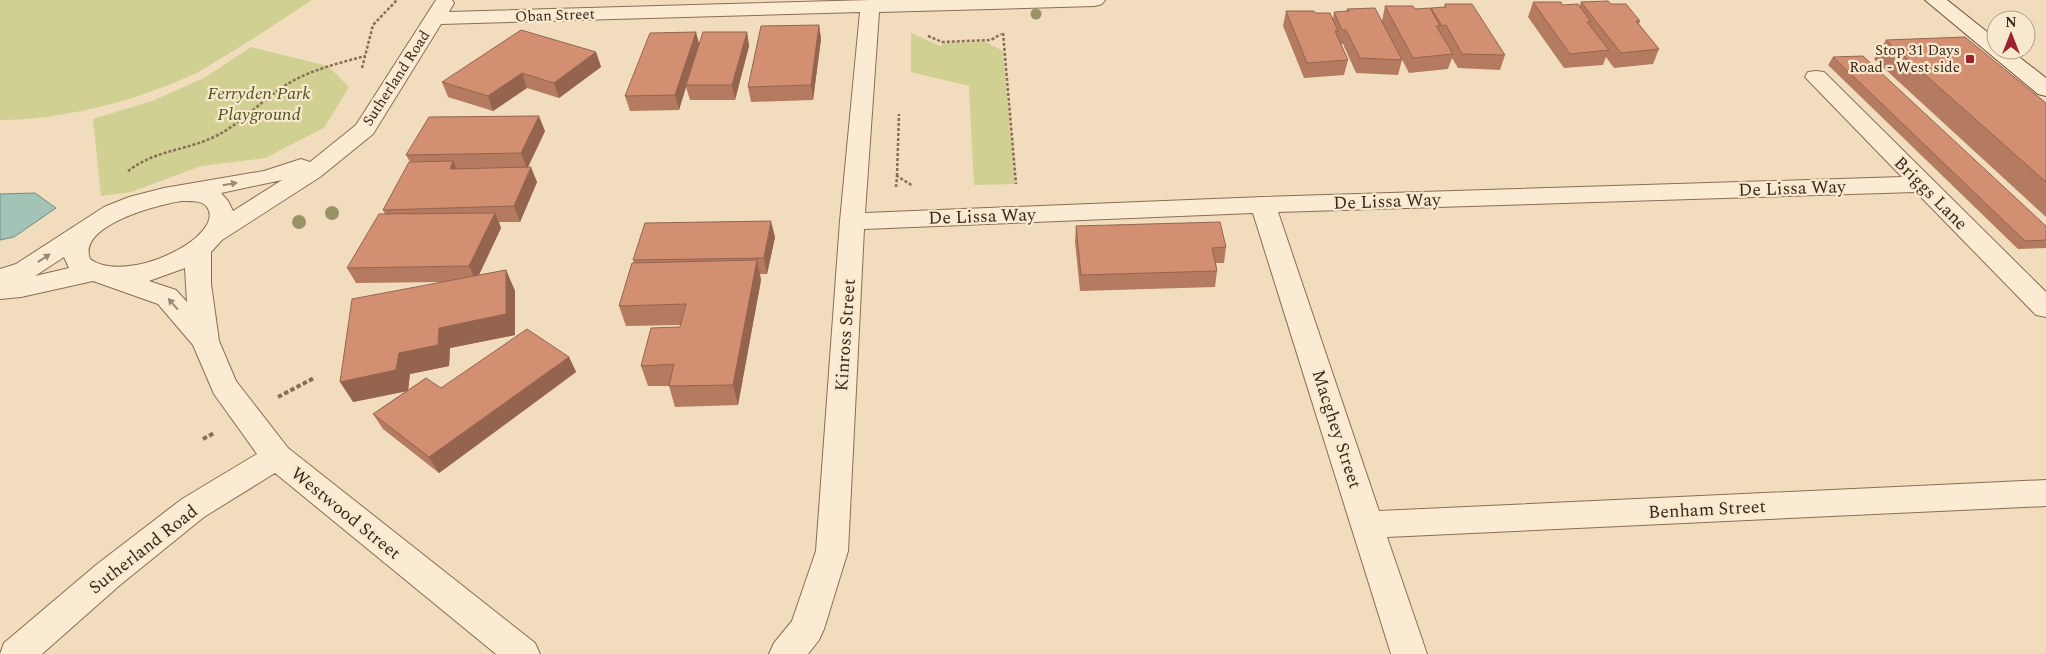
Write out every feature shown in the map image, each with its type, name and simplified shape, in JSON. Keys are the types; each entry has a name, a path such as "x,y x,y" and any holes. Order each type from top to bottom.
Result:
{"street":[{"name":"Oban Street","path":"441,9 870,6 1095,0"},
{"path":"1934,0 1986,40"},
{"name":"Kinross Street","path":"787,654 807,629 832,551 852,221 870,6"},
{"name":"Sutherland Road","path":"0,290 98,274 129,275 154,270 178,261 312,172 365,129 441,9"},
{"path":"2010,60 2046,89"},
{"name":"Briggs Lane","path":"1816,77 2046,308"},
{"name":"Sutherland Road","path":"92,227 111,213 134,203 159,196 268,177 339,150"},
{"name":"De Lissa Way","path":"852,221 1263,205 1922,184"},
{"name":"Westwood Street","path":"182,193 201,195 214,200 221,210 221,221 206,241 198,284 206,341 224,386 277,458 522,654"},
{"name":"Macghey Street","path":"1263,205 1409,654"},
{"path":"92,227 80,240 75,253 78,264 98,274"},
{"path":"0,278 25,270 92,227"},
{"name":"Westwood Street","path":"98,274 167,297 206,341"},
{"name":"Sutherland Road","path":"17,654 108,575 193,508 277,458"},
{"name":"Benham Street","path":"1368,524 2046,493"}],"path":[{"path":"362,69 373,25 397,0"},
{"path":"1003,33 1016,188"},
{"path":"127,171 139,162 161,153 213,138 238,124 282,88 310,73 365,56"},
{"path":"896,191 897,176 919,191"}],"green space":[{"path":"0,0 312,0 205,68 147,93 73,113 49,117 0,120"},
{"path":"911,33 940,46 945,43 986,42 1003,51 1015,184 974,185 969,86 911,72"},
{"name":"Ferryden Park Playground","path":"251,47 328,66 349,87 324,128 265,158 201,166 131,192 101,196 93,119 152,101 204,78"}],"shaded area":[{"path":"35,193 56,208 14,237 0,240 0,194"}],"building":[{"path":"1608,1 1611,4 1626,4 1640,21 1636,21 1659,49 1621,53 1581,2"},
{"path":"1533,2 1561,2 1562,5 1578,4 1591,22 1587,22 1609,50 1570,54"},
{"path":"1445,4 1472,4 1505,55 1462,54 1446,25 1442,26 1431,8 1446,7"},
{"path":"1385,6 1413,6 1415,9 1430,8 1440,26 1436,26 1453,54 1413,58"},
{"path":"1375,8 1402,60 1360,58 1346,30 1342,30 1334,12 1349,11 1347,9"},
{"path":"1286,11 1330,13 1338,31 1335,31 1348,60 1307,63"},
{"path":"819,25 811,85 748,87 761,26"},
{"path":"521,30 596,52 554,83 522,73 488,96 442,82"},
{"path":"696,32 675,95 625,96 650,33"},
{"path":"703,32 747,32 732,85 686,85"},
{"path":"1965,37 1986,54 1986,60 1993,60 2046,103 2046,182 1886,40"},
{"path":"1863,56 2046,226 2046,240 2025,241 1833,57"},
{"path":"539,116 521,153 406,155 429,117"},
{"path":"453,161 450,169 531,167 514,206 383,210 409,162"},
{"path":"495,213 469,266 347,268 379,214"},
{"path":"771,221 764,258 633,260 645,223"},
{"path":"1220,222 1226,247 1212,248 1217,271 1081,275 1076,226"},
{"path":"757,260 733,385 669,386 674,364 641,366 651,328 680,327 686,304 619,306 632,263"},
{"path":"506,270 506,314 439,328 438,345 399,353 396,370 340,382 352,299"},
{"path":"527,329 569,357 429,457 373,414 426,378 441,388"}],"place":[{"name":"Stop 31 Days Road - West side","path":"1970,59"}]}
